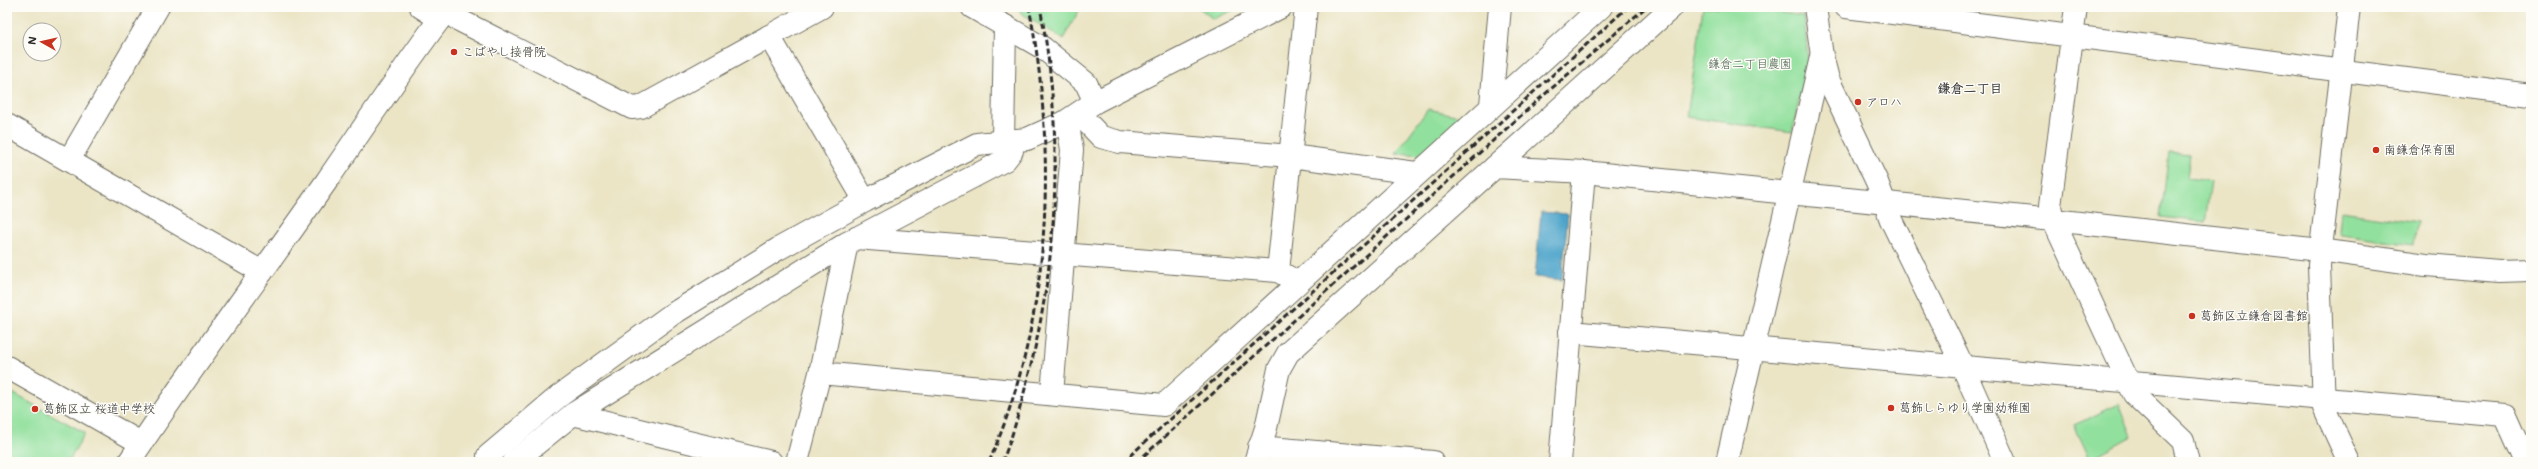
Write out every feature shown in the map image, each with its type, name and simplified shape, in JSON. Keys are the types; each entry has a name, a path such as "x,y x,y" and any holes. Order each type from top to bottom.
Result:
{"street":[{"path":"70,160 158,7"},
{"path":"421,7 445,12 632,108 641,107 822,7"},
{"path":"972,7 1043,48 1086,83 1080,113 1069,131 1072,150 1065,255 1052,394"},
{"path":"488,456 558,397 672,315 778,249 865,201 977,144 1027,139 1080,113 1281,7"},
{"path":"1278,271 1306,7"},
{"path":"1491,105 1500,7"},
{"path":"820,373 1164,405 1416,173 1601,7"},
{"path":"1433,462 1257,455 1266,428 1279,369 1288,353 1499,168 1672,7"},
{"path":"1815,7 1822,56 1828,79 1877,182 1884,203 2006,462"},
{"path":"1846,7 1930,12 2073,37 2531,95"},
{"path":"2076,7 2050,206 2053,220 2134,394 2183,441 2188,462"},
{"path":"2349,7 2320,250 2324,408 2349,462"},
{"path":"129,462 399,73 445,12"},
{"path":"514,462 572,414 851,240 1005,160 1012,151 1007,141 1005,26"},
{"path":"768,36 865,201"},
{"path":"1727,462 1822,56"},
{"path":"1080,113 1101,137 1120,142 1291,156 1416,173"},
{"path":"7,125 262,272"},
{"path":"1499,168 1584,172 2053,220 2320,250 2426,265 2499,270 2531,270"},
{"path":"1560,462 1584,172"},
{"path":"851,240 1278,271 1298,283"},
{"path":"797,462 820,373 851,240"},
{"path":"1570,332 2505,415 2526,462"},
{"path":"7,367 141,444"},
{"path":"572,414 771,462"}],"green space":[{"path":"1019,7 1081,7 1063,39 1021,13"},
{"path":"1198,7 1240,7 1213,19"},
{"name":"鎌倉二丁目農園","path":"1703,7 1741,7 1804,16 1808,59 1792,132 1687,117"},
{"path":"1428,109 1464,117 1421,155 1396,153"},
{"path":"2169,152 2190,154 2187,178 2211,181 2205,222 2161,217"},
{"path":"2341,211 2417,222 2414,245 2341,235 2339,232"},
{"name":"葛飾区立 桜道中学校","path":"7,390 85,433 68,462 7,462"},
{"path":"2119,404 2132,436 2090,459 2074,425"}],"water":[{"path":"1541,212 1568,214 1562,280 1535,277"}],"railway":[{"path":"989,462 1010,408 1025,353 1037,296 1043,238 1045,180 1044,122 1038,64 1029,7"},
{"path":"1002,462 1019,412 1038,335 1052,242 1055,148 1053,101 1048,54 1040,7"},
{"path":"1123,462 1628,7"},
{"path":"1137,462 1537,101 1646,7"}],"place":[{"name":"こばやし接骨院","path":"454,52"},
{"name":"アロハ","path":"1858,102"},
{"name":"南鎌倉保育園","path":"2376,150"},
{"name":"葛飾区立鎌倉図書館","path":"2192,316"},
{"name":"葛飾しらゆり学園幼稚園","path":"1891,408"},
{"name":"葛飾区立 桜道中学校","path":"35,409"}],"district":[{"name":"鎌倉二丁目","path":"1970,88"}]}
